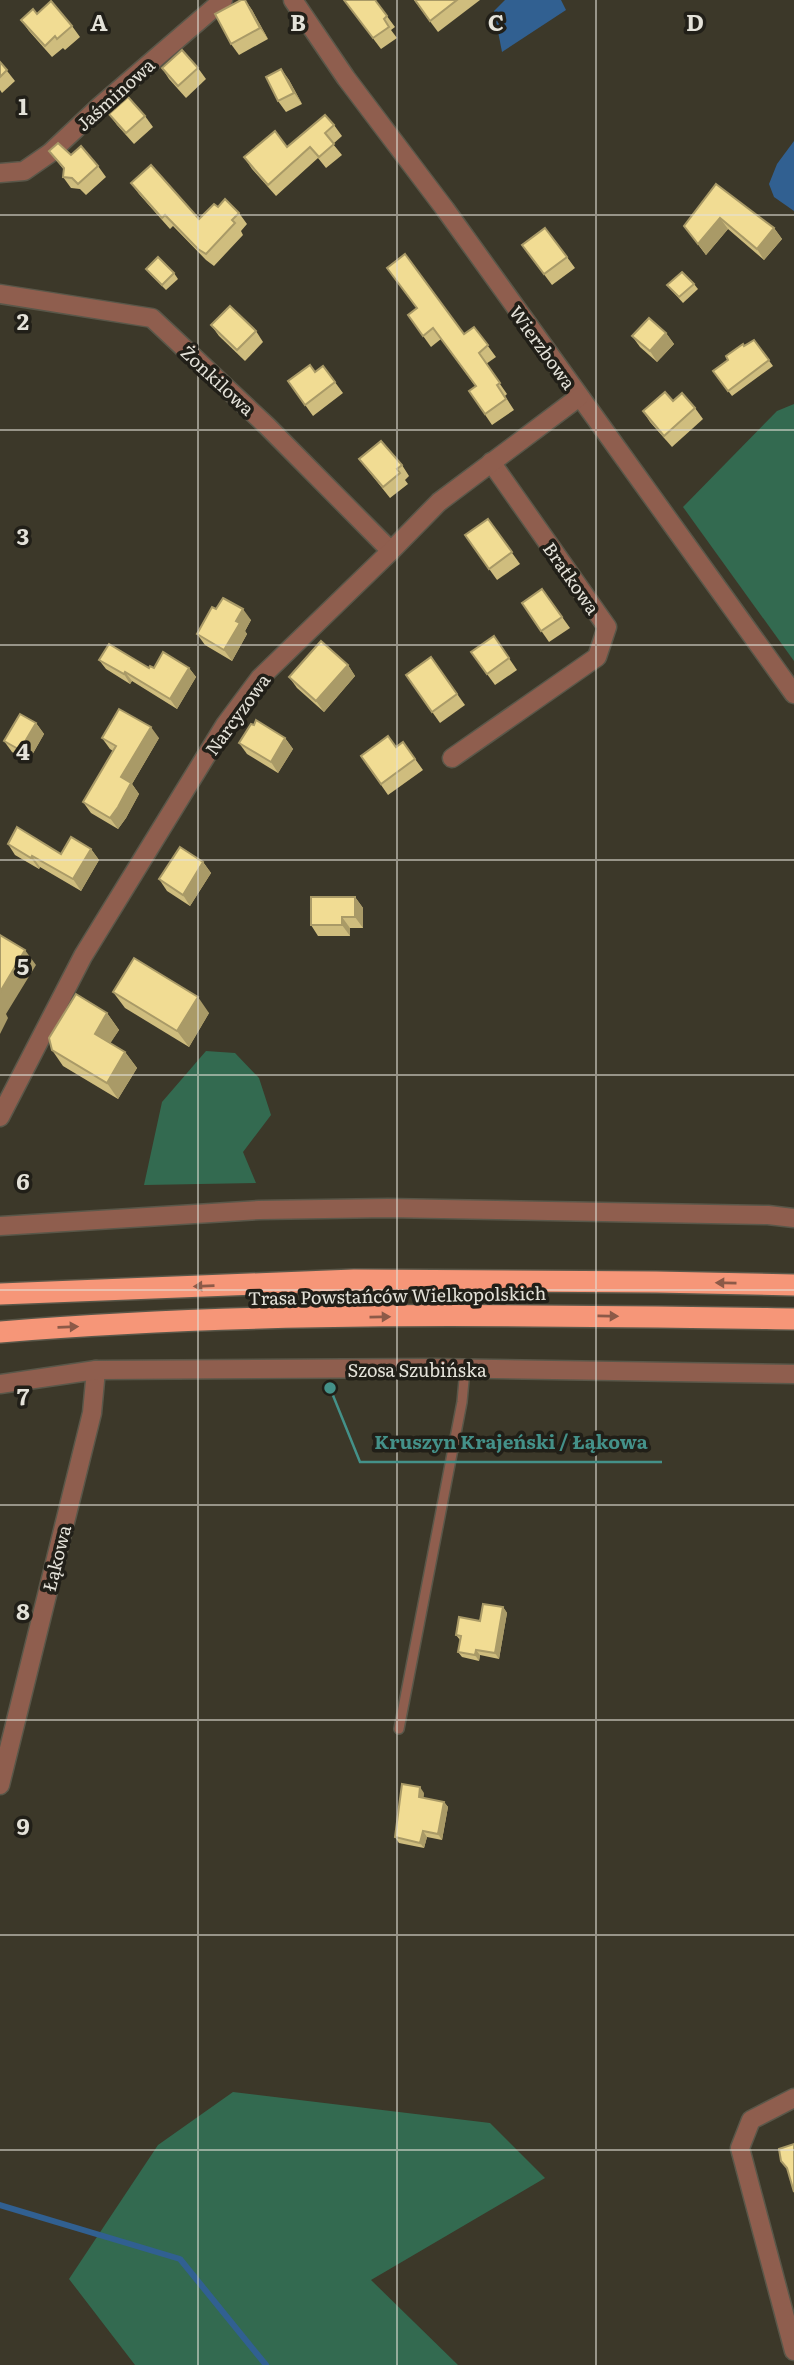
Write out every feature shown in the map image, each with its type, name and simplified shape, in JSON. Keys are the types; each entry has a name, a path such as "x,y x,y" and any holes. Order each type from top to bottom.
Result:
{"highway":[{"name":"Trasa Powstańców Wielkopolskich","path":"0,1294 354,1280 794,1285"},
{"name":"Trasa Powstańców Wielkopolskich","path":"0,1332 58,1327 312,1317 513,1315 794,1319"}],"street":[{"name":"Jaśminowa","path":"0,173 24,172 50,153 223,0"},
{"name":"Wierzbowa","path":"293,0 331,57 794,694"},
{"name":"Żonkilowa","path":"0,294 152,318 267,426 391,551"},
{"name":"Narcyzowa","path":"0,1118 83,956 225,725 261,678 439,502 579,397"},
{"name":"Bratkowa","path":"453,758 597,657 607,627 491,462"},
{"path":"0,1226 259,1210 387,1208 768,1214 794,1218"},
{"name":"Szosa Szubińska","path":"0,1384 96,1370 465,1369 794,1374"},
{"name":"Łąkowa","path":"0,1786 92,1413 96,1370"},
{"path":"794,2098 751,2120 740,2148 794,2351"}],"lane":[{"path":"399,1729 462,1402 465,1369"}],"green space":[{"path":"794,404 794,661 683,507 777,411"},
{"path":"206,1051 235,1053 259,1078 271,1115 243,1152 256,1183 144,1185 162,1102"},
{"path":"233,2092 490,2123 545,2178 371,2280 458,2365 135,2365 69,2279 158,2145"}],"water":[{"path":"505,0 561,0 566,10 502,52 494,11"},
{"path":"794,141 794,211 774,197 769,184 777,164"}],"building":[{"path":"245,0 260,28 231,44 215,14"},
{"path":"344,0 375,0 387,16 384,19 389,27 373,38"},
{"path":"415,0 457,0 430,21"},
{"path":"51,1 72,26 45,46 21,20 33,9 37,14"},
{"path":"182,50 198,68 178,86 162,68"},
{"path":"0,62 7,70 0,77"},
{"path":"281,69 294,93 278,101 266,77"},
{"path":"128,97 145,116 126,133 109,114"},
{"path":"325,115 334,125 325,133 334,144 319,157 310,147 268,185 244,157 275,131 287,147"},
{"path":"58,143 71,155 81,146 98,166 78,184 72,178 63,177 64,168 49,151"},
{"path":"151,165 199,219 214,204 218,207 225,199 239,213 232,220 235,223 206,254 165,215 162,218 131,183"},
{"path":"716,184 774,228 757,249 720,218 698,244 684,226"},
{"path":"545,228 567,257 544,274 522,245"},
{"path":"405,254 464,334 474,327 488,345 479,353 500,383 497,385 506,399 485,414 469,391 476,386 433,328 423,336 408,315 417,308 387,268"},
{"path":"158,257 174,273 162,285 146,269"},
{"path":"682,272 694,284 679,297 667,285"},
{"path":"230,306 256,331 237,350 211,325"},
{"path":"649,318 666,333 650,351 632,336"},
{"path":"754,340 769,360 728,391 713,371 728,360 726,356"},
{"path":"310,365 315,372 323,366 335,382 305,405 288,381"},
{"path":"665,392 673,401 682,393 695,408 664,436 643,411"},
{"path":"381,441 402,465 397,469 400,473 383,487 359,459"},
{"path":"488,519 512,552 489,569 465,535"},
{"path":"542,589 562,617 541,631 522,603"},
{"path":"223,598 243,609 236,621 240,623 224,650 197,634 212,607 216,609"},
{"path":"494,636 509,658 487,674 471,652"},
{"path":"321,641 348,665 316,701 289,677"},
{"path":"109,644 149,668 154,668 163,652 189,668 170,699 99,660"},
{"path":"431,657 457,694 432,712 406,675"},
{"path":"119,709 151,727 121,777 131,783 110,818 83,802 116,746 102,738"},
{"path":"20,714 36,723 20,750 4,741"},
{"path":"256,720 285,738 271,762 239,743"},
{"path":"388,736 396,747 403,742 415,759 381,784 361,756"},
{"path":"17,827 61,854 71,837 91,849 73,879 8,844"},
{"path":"180,847 203,862 183,895 159,879"},
{"path":"311,897 355,897 355,917 342,917 342,925 311,925"},
{"path":"0,935 25,950 0,992"},
{"path":"134,958 198,997 177,1031 113,992"},
{"path":"76,994 107,1013 95,1034 125,1052 107,1083 52,1050 49,1038"},
{"path":"483,1604 503,1607 495,1653 476,1650 475,1655 458,1652 461,1636 456,1635 459,1617 480,1621"},
{"path":"402,1784 420,1787 419,1797 444,1802 438,1834 423,1831 420,1843 395,1837"},
{"path":"794,2144 794,2192 779,2149"}],"waterway":[{"path":"0,2205 180,2259 266,2365"}],"place":[{"name":"Kruszyn Krajeński / Łąkowa","path":"330,1388"}]}
